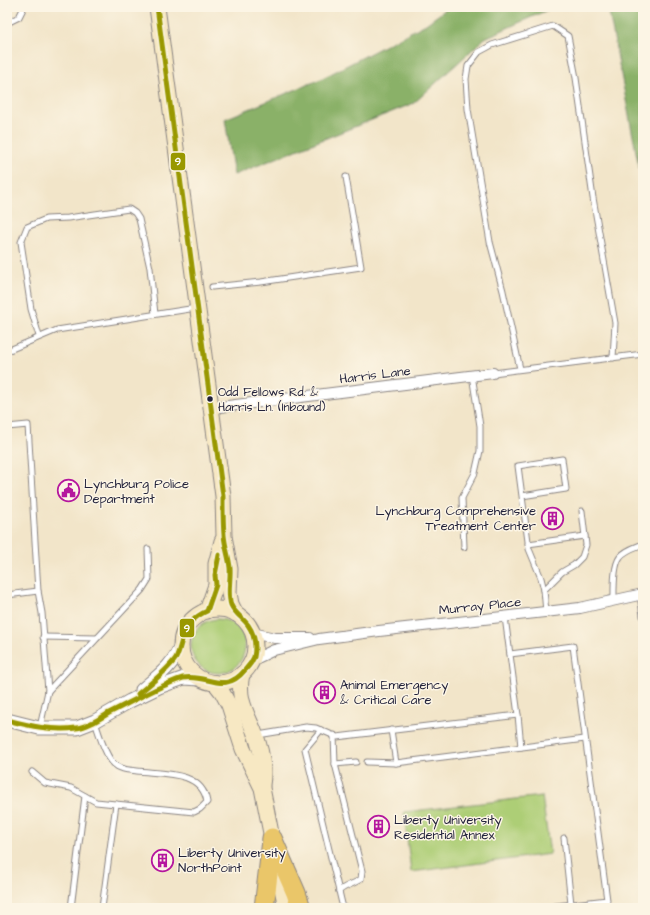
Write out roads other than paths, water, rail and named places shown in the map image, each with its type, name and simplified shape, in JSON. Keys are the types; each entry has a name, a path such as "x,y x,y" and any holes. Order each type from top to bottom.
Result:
{"highway":[{"path":"264,908 272,838"},
{"path":"272,838 301,908"}],"main road":[{"path":"157,7 223,496 224,536 230,569 229,594 231,604 236,614 248,625 255,642 253,660 248,668 235,679 227,682 215,683 200,679 187,666 182,652 181,645 185,630 194,618 207,611 222,610 236,614"},
{"path":"207,611 216,585 216,564 224,536"},
{"path":"242,674 240,685 242,702 255,735 262,759 264,774 262,788"},
{"path":"215,683 229,705 243,749 262,788 286,908"}],"street":[{"name":"Harris Lane","path":"212,408 493,373"},
{"name":"Murray Place","path":"253,660 274,650 320,639 580,608 641,595"},
{"name":"Murray Place","path":"252,633 274,638 320,639"},
{"path":"130,701 166,670 178,655 181,645"},
{"path":"7,720 39,728 77,728 95,721 130,701 184,678 200,679"}],"lane":[{"path":"7,23 19,17 24,7"},
{"path":"520,369 503,291 490,242 472,132 466,79 468,66 479,52 492,45 553,26 568,36 576,78 593,198 615,323 613,358"},
{"path":"212,287 261,282 360,266 346,177"},
{"path":"39,336 31,309 21,242 27,227 46,219 68,218 128,209 135,213 139,219 150,268 155,314"},
{"path":"7,351 56,330 197,308"},
{"path":"493,373 643,354"},
{"path":"464,547 462,498 475,473 480,451 480,426 472,375"},
{"path":"7,427 28,425 38,591 42,613 48,691 43,718 39,728"},
{"path":"522,496 566,488 562,459 518,466 528,544 541,578 544,590 546,612"},
{"path":"544,590 562,572 574,565 582,557 586,545 582,511"},
{"path":"528,544 585,536"},
{"path":"614,601 614,574 620,557 631,549 643,544"},
{"path":"48,691 142,590 149,579 148,549"},
{"path":"7,595 38,591"},
{"path":"641,595 643,616"},
{"path":"505,617 521,747"},
{"path":"43,637 97,638"},
{"path":"510,654 573,646 607,900 539,908"},
{"path":"255,735 306,726 321,730 337,737 518,715"},
{"path":"32,772 45,783 71,788 96,802 194,812 200,809 206,802 205,793 198,784 185,776 124,770 113,764 101,740 95,721"},
{"path":"321,730 305,749 343,908"},
{"path":"391,730 396,763"},
{"path":"334,735 335,764 362,871 361,878 356,882 345,885 339,891"},
{"path":"367,762 396,763 585,739"},
{"path":"335,764 356,762"},
{"path":"71,908 85,796"},
{"path":"102,908 116,804"},
{"path":"564,838 571,904"}],"place":[{"name":"Odd Fellows Rd. & Harris Ln. (Inbound)","path":"210,399"},
{"name":"Lynchburg Police Department","path":"69,491"},
{"name":"Lynchburg Comprehensive Treatment Center","path":"552,518"},
{"name":"Animal Emergency & Critical Care","path":"325,692"},
{"name":"Liberty University Residential Annex","path":"378,827"},
{"name":"Liberty University NorthPoint","path":"163,860"}]}
